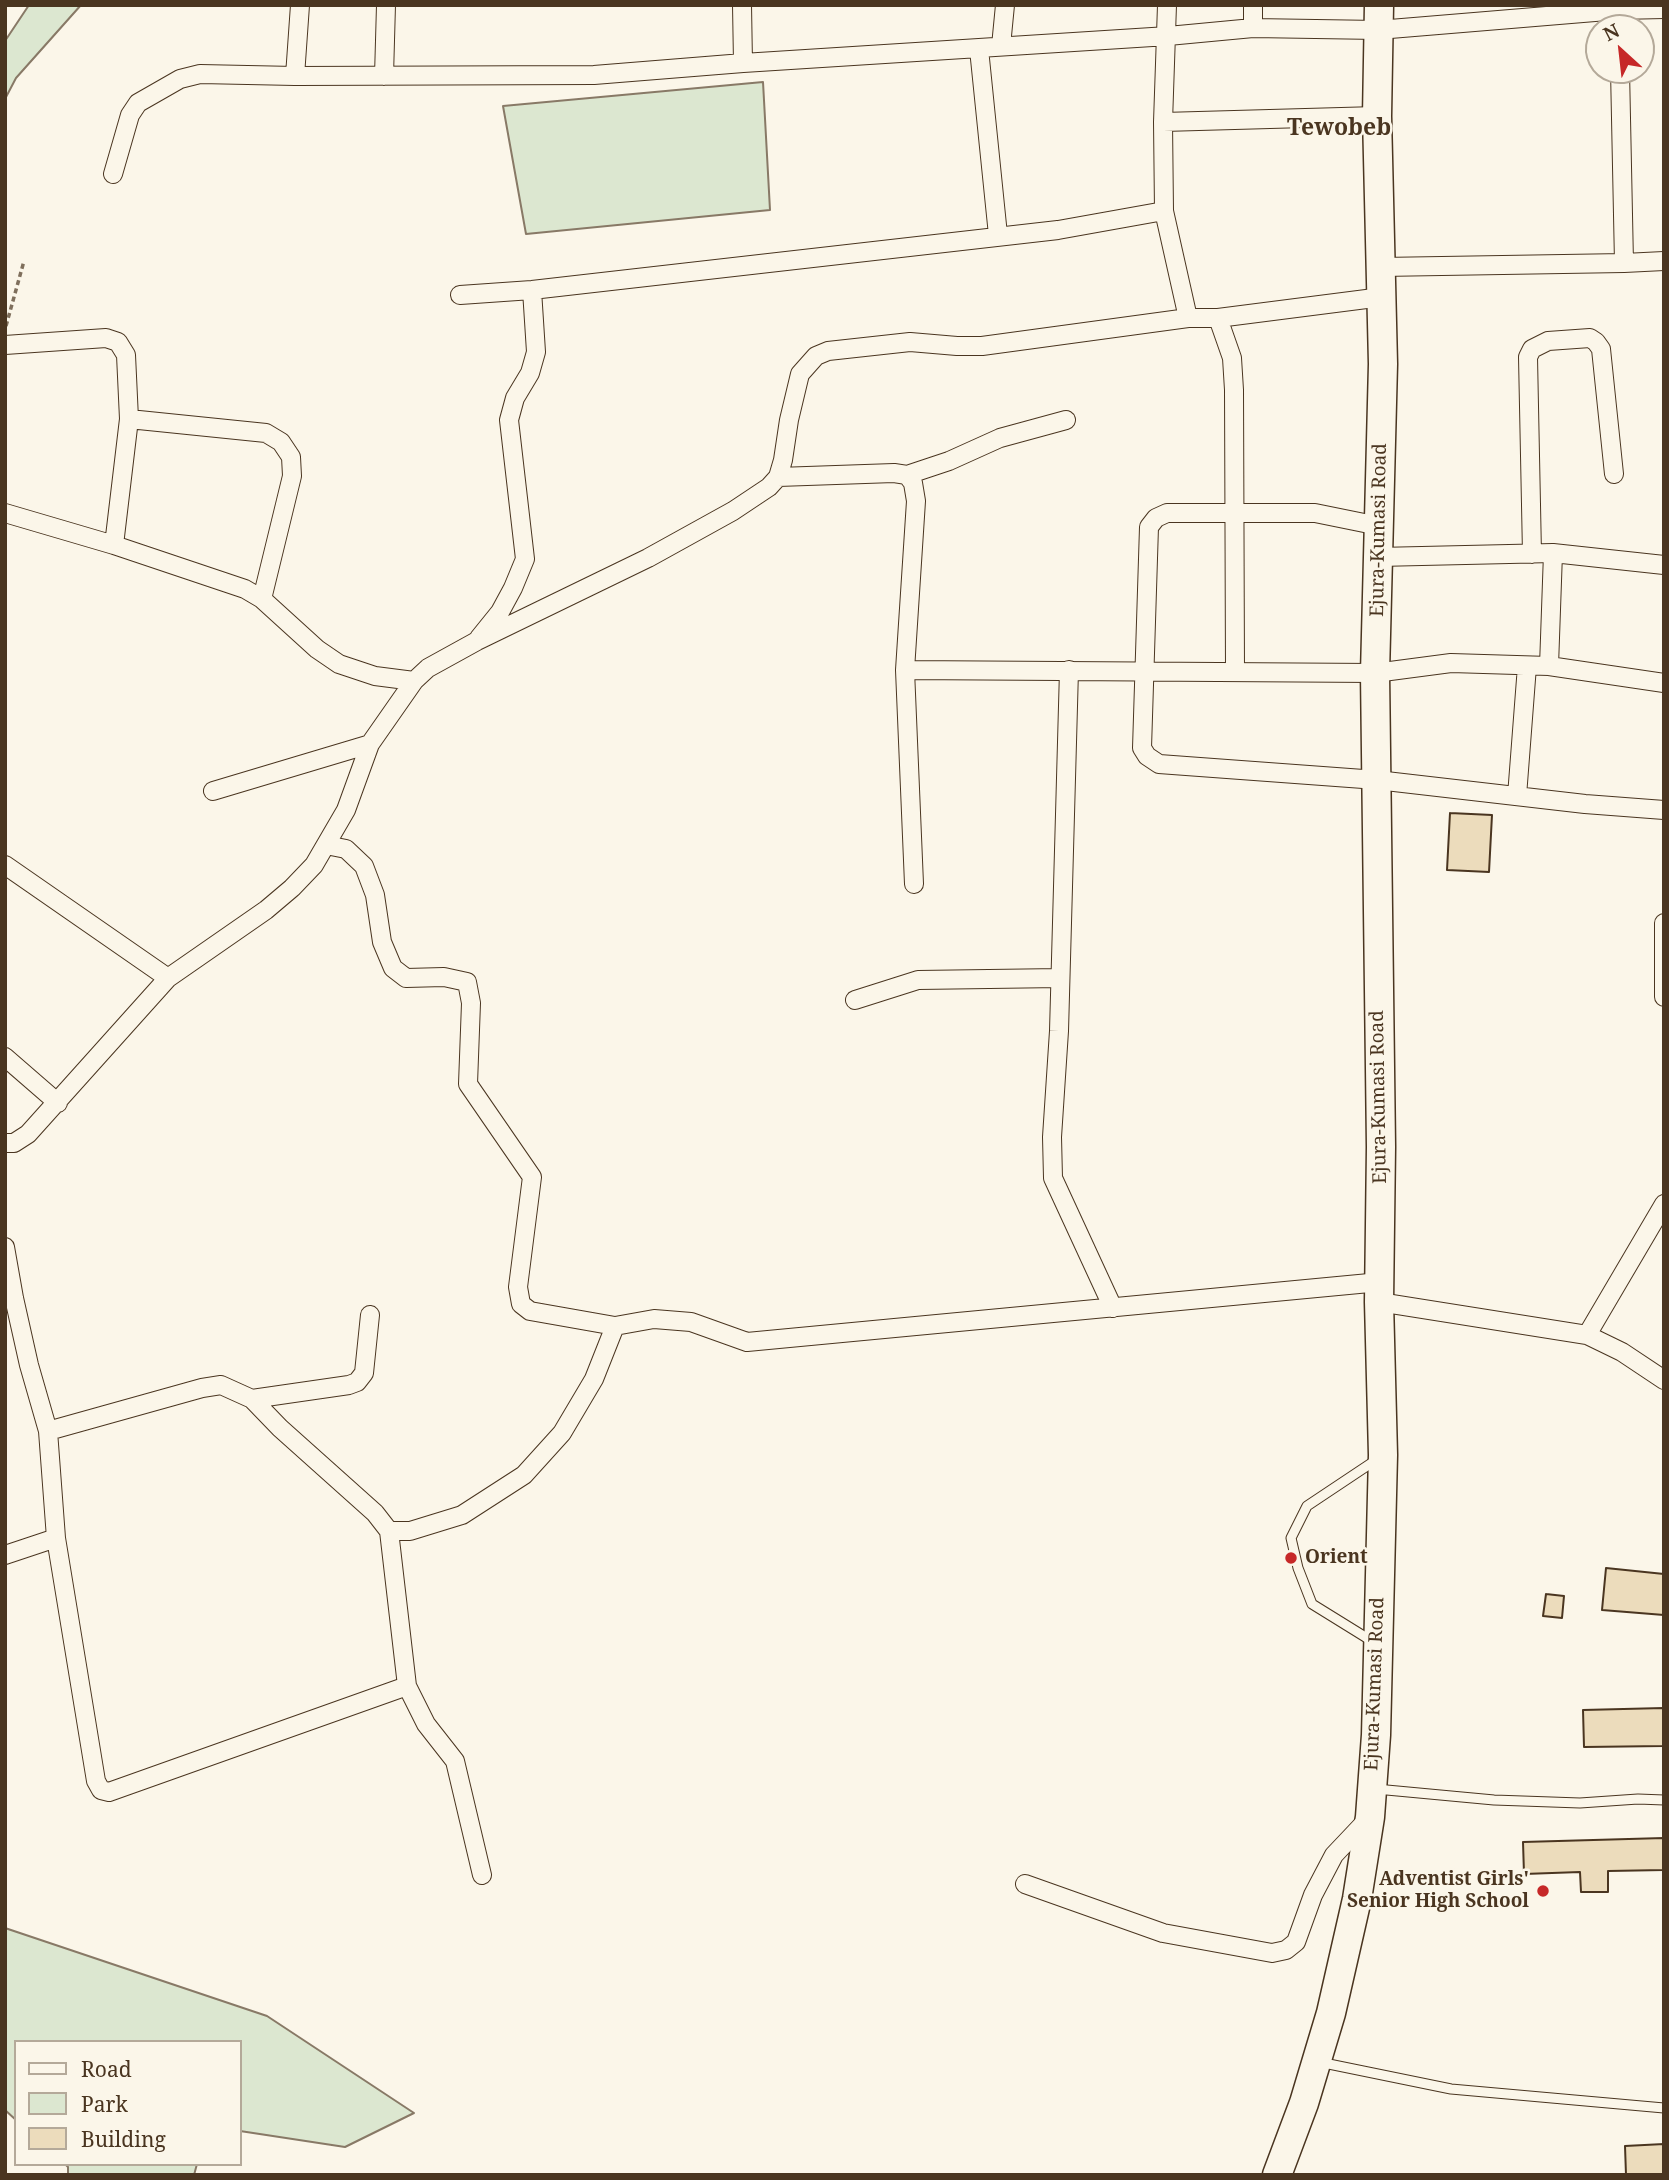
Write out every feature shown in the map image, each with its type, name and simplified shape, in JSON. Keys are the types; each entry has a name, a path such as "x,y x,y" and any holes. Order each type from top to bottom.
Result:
{"main road":[{"name":"Ejura-Kumasi Road","path":"1277,2175 1318,2062 1357,1899 1371,1803 1376,1735 1383,1455 1375,673 1382,363 1377,116 1378,17"}],"street":[{"path":"295,76 300,5"},
{"path":"384,76 386,5"},
{"path":"742,5 743,63"},
{"path":"1001,46 1005,5"},
{"path":"1167,5 1163,122 1164,211 1188,318"},
{"path":"1252,28 1253,5"},
{"path":"1619,14 1664,9"},
{"path":"113,174 130,115 138,103 180,79 200,74 594,75 1168,36 1378,17 1585,14"},
{"path":"979,49 998,235"},
{"path":"1620,84 1624,264"},
{"path":"1163,122 1377,116"},
{"path":"460,295 532,290 1058,230 1164,211"},
{"path":"1381,267 1624,264 1664,261"},
{"path":"477,641 499,612 525,559 509,420 515,398 530,373 537,352 532,290"},
{"path":"5,1143 14,1143 28,1134 168,978 266,911 314,865 346,810 370,744 414,681 439,661 648,558 733,511 769,486 778,477 783,460 793,398 800,374 816,356 828,351 910,342 982,346 1188,318 1218,318 1382,297"},
{"path":"1218,318 1232,358 1234,390 1235,671"},
{"path":"5,345 106,338 118,342 126,355 129,419 114,545"},
{"path":"1532,554 1528,357 1532,349 1548,341 1590,338 1601,349 1614,474"},
{"path":"129,419 266,433 281,442 291,457 292,476 262,599"},
{"path":"778,477 894,473 907,475 950,461 1000,438 1066,420"},
{"path":"907,475 913,483 916,501 905,670 914,884"},
{"path":"5,513 114,545 245,589 262,599 317,649 339,664 375,676 414,681"},
{"path":"1379,526 1315,513 1167,513 1157,518 1149,527 1142,748 1147,756 1158,764 1377,780 1585,804 1664,810"},
{"path":"1549,666 1553,554"},
{"path":"1378,557 1553,554 1664,565"},
{"path":"905,670 1375,673 1451,663 1549,666 1664,682"},
{"path":"1517,796 1527,666"},
{"path":"1069,670 1060,978 1052,1138 1053,1178 1114,1308"},
{"path":"213,791 370,744"},
{"path":"326,845 346,849 364,866 375,895 382,942 393,968 406,978 444,977 467,982 471,1003 468,1084 532,1177 518,1287 521,1304 530,1311 615,1326 654,1319 691,1322 747,1342 1114,1308 1380,1292 1587,1335 1622,1352 1664,1380"},
{"path":"5,865 168,978"},
{"path":"1664,923 1664,997"},
{"path":"855,1000 918,980 1060,978"},
{"path":"5,1057 58,1103"},
{"path":"1587,1335 1664,1204"},
{"path":"5,1247 20,1325 48,1432 56,1538 96,1781 101,1790 109,1792 408,1686"},
{"path":"252,1399 357,1382 364,1373 370,1315"},
{"path":"389,1531 410,1531 462,1515 524,1475 562,1433 594,1379 615,1326"},
{"path":"48,1432 221,1385 252,1399 280,1428 375,1513 389,1531 408,1686 426,1724 455,1761 482,1875"},
{"path":"5,1555 56,1538"},
{"path":"1025,1884 1163,1933 1272,1953 1286,1950 1296,1942 1313,1895 1334,1855 1371,1803"}],"lane":[{"path":"1378,1646 1312,1604 1298,1568 1291,1538 1307,1506 1383,1455"},
{"path":"1371,1803 1589,1803 1664,1800"},
{"path":"1318,2062 1451,2090 1664,2108"}],"path":[{"path":"5,328 24,261"}],"green space":[{"path":"29,5 81,5 16,78 5,99 5,41"},
{"path":"763,82 770,210 526,234 503,106"},
{"path":"5,1928 267,2016 414,2113 345,2147 242,2131 242,2040 14,2040 14,2118 5,2110"},
{"path":"196,2166 194,2175 68,2175 68,2167"}],"building":[{"path":"1450,813 1492,815 1489,872 1447,870"},
{"path":"1606,1568 1664,1574 1664,1615 1602,1610"},
{"path":"1546,1594 1564,1596 1562,1618 1543,1616"},
{"path":"1664,1708 1664,1746 1584,1747 1583,1710"},
{"path":"1664,1838 1664,1870 1608,1871 1608,1892 1581,1892 1580,1872 1524,1874 1523,1842"},
{"path":"1664,2144 1664,2175 1626,2175 1625,2146"}],"place":[{"name":"Orient","path":"1291,1558"},
{"name":"Adventist Girls' Senior High School","path":"1543,1891"}],"district":[{"name":"Tewobeb","path":"1339,128"}]}
